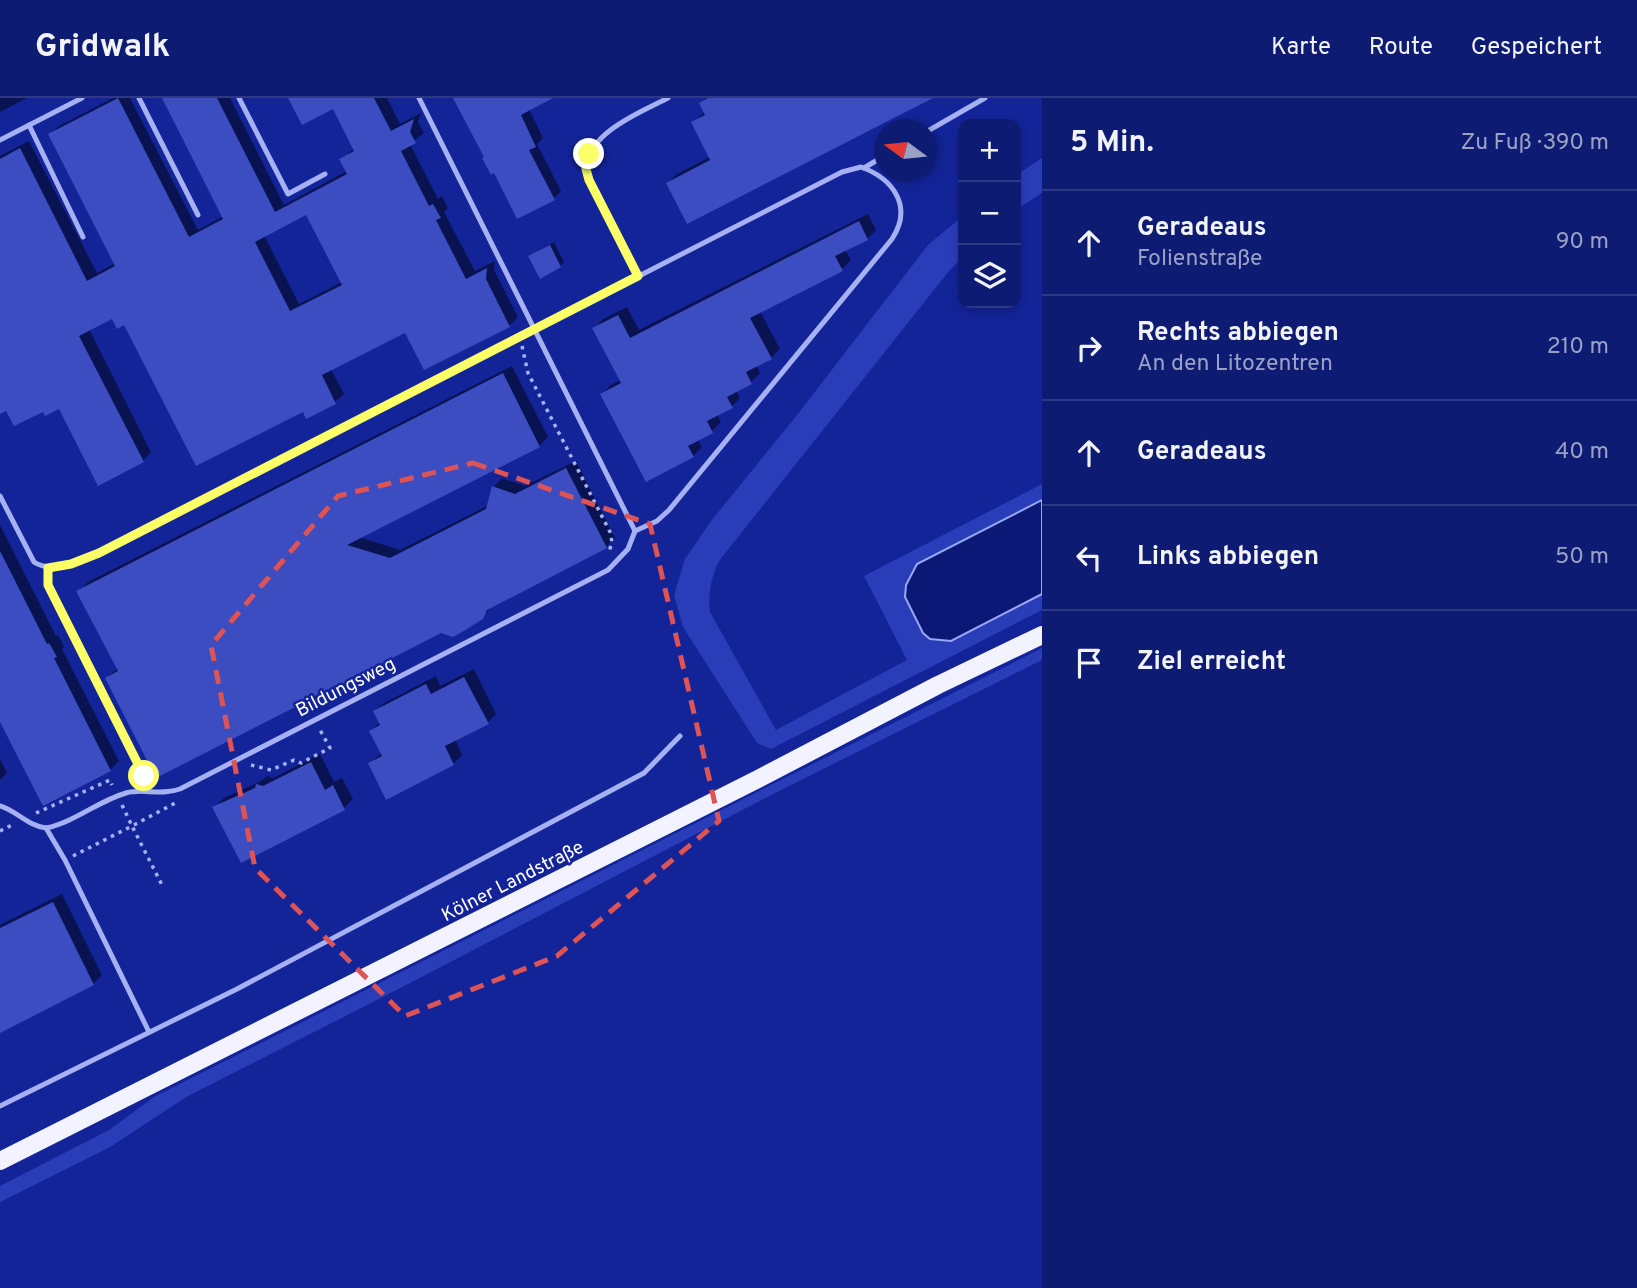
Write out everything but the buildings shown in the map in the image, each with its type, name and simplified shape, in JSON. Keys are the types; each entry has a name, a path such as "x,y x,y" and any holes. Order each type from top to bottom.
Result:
{"main road":[{"name":"Kölner Landstraße","path":"0,1161 758,779 938,685 1042,635"}],"lane":[{"path":"0,140 82,98"},
{"path":"139,98 198,215"},
{"path":"239,98 288,194 325,174"},
{"path":"0,495 38,565 48,568 71,564 99,553 519,339 536,329 638,276 842,172 855,167 864,168 880,177 899,200 901,220 892,239 669,510 657,521 635,531 536,329 419,98"},
{"path":"638,276 589,180 587,164 594,146 611,130 668,98"},
{"path":"937,125 985,98"},
{"path":"29,125 83,237"},
{"path":"864,168 874,162"},
{"name":"Bildungsweg","path":"46,828 126,793 165,793 180,789 608,570 626,552 635,531"},
{"path":"48,568 48,585 144,776"},
{"path":"0,1106 237,989 644,773 680,736"},
{"path":"0,806 15,810 36,826 46,828 65,860 149,1032"}],"path":[{"path":"519,339 528,373 610,532 611,547 606,556"},
{"path":"248,766 271,771 294,760 301,763 330,748 315,720"},
{"path":"0,831 110,780 163,887"},
{"path":"65,860 180,801"}],"highlighted area":[{"path":"473,463 650,524 719,821 557,956 405,1016 255,868 211,645 338,496"}],"shaded area":[{"path":"1042,158 1042,193 1021,207 1021,182 1021,172"},
{"path":"958,220 958,262 719,561 711,586 710,612 776,730 907,660 864,576 1042,484 1042,610 771,749 757,743 683,627 674,595 685,559 711,521 928,245"},
{"path":"1042,500 1042,594 951,641 930,639 923,633 905,597 906,585 917,564"},
{"path":"1042,648 1042,660 781,790 188,1096 110,1147 0,1202 0,1186 109,1130 154,1097"}],"route":[{"path":"144,776 48,585 48,568 71,564 99,553 638,276 589,180 586,169 589,154"}]}
